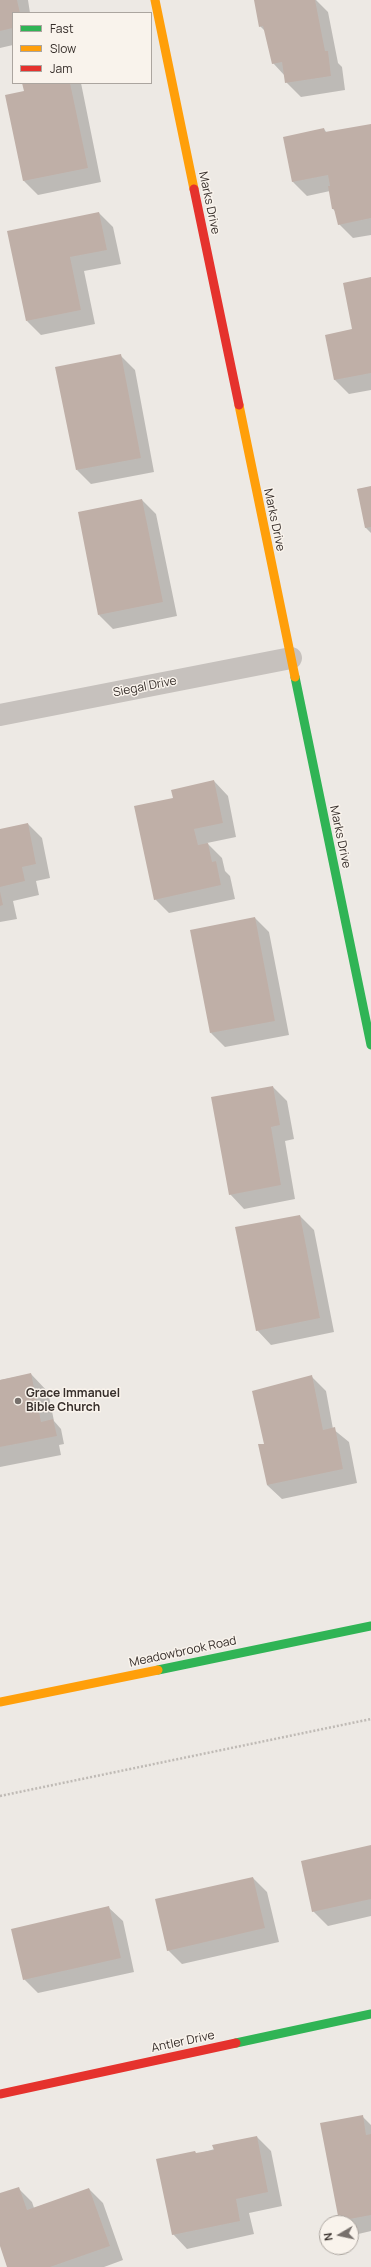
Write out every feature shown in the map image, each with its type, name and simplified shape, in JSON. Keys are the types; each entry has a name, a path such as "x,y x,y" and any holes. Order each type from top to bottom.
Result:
{"street":[{"name":"Marks Drive","path":"155,0 371,1045"},
{"name":"Siegal Drive","path":"0,715 291,658"},
{"name":"Meadowbrook Road","path":"0,1702 371,1626"},
{"name":"Antler Drive","path":"0,2094 371,2014"}],"path":[{"path":"0,1796 371,1719"}],"building":[{"path":"0,0 17,0 20,12 12,12 12,28 0,31"},
{"path":"254,0 315,0 325,51 328,51 331,76 285,83 282,62 272,64 263,26 259,27"},
{"path":"22,84 70,84 88,168 23,181 5,95 24,91"},
{"path":"371,124 371,218 338,225 334,209 332,209 328,186 330,186 328,175 292,182 283,137 324,128 325,132"},
{"path":"99,212 107,250 70,257 81,310 26,321 7,231"},
{"path":"371,277 371,373 334,380 325,335 352,329 343,283"},
{"path":"121,354 141,458 76,470 55,367"},
{"path":"371,486 371,527 365,528 357,489"},
{"path":"142,499 163,602 98,615 78,512"},
{"path":"214,780 223,823 194,829 198,845 208,843 212,862 216,861 221,885 154,900 134,806 173,798 171,790"},
{"path":"28,823 36,864 22,867 25,881 0,887 0,829"},
{"path":"0,891 3,905 0,906"},
{"path":"255,917 275,1021 210,1033 190,930"},
{"path":"273,1086 280,1125 271,1127 281,1185 229,1195 211,1097"},
{"path":"300,1215 320,1318 256,1331 235,1227"},
{"name":"Grace Immanuel Bible Church","path":"31,1373 41,1422 53,1419 57,1436 0,1447 0,1380"},
{"path":"312,1375 323,1430 335,1427 343,1469 267,1485 258,1444 264,1444 252,1391"},
{"path":"371,1845 371,1899 312,1912 301,1861"},
{"path":"253,1877 265,1928 167,1951 155,1899"},
{"path":"109,1906 121,1958 23,1980 11,1929"},
{"path":"363,2115 366,2135 371,2134 371,2215 359,2217 359,2215 338,2215 320,2123"},
{"path":"257,2136 268,2192 236,2199 240,2221 172,2235 156,2159 195,2151 196,2153 214,2150 212,2145"},
{"path":"19,2187 27,2210 89,2188 110,2246 50,2267 7,2267 0,2246 0,2193"}],"traffic: fast":[{"path":"295,677 371,1045"},
{"path":"158,1670 371,1626"},
{"path":"236,2043 371,2014"}],"traffic: slow":[{"path":"155,0 194,189"},
{"path":"239,405 295,677"},
{"path":"0,1702 158,1670"}],"traffic: jam":[{"path":"194,189 239,405"},
{"path":"0,2094 236,2043"}],"place":[{"name":"Grace Immanuel Bible Church","path":"18,1401"}]}
